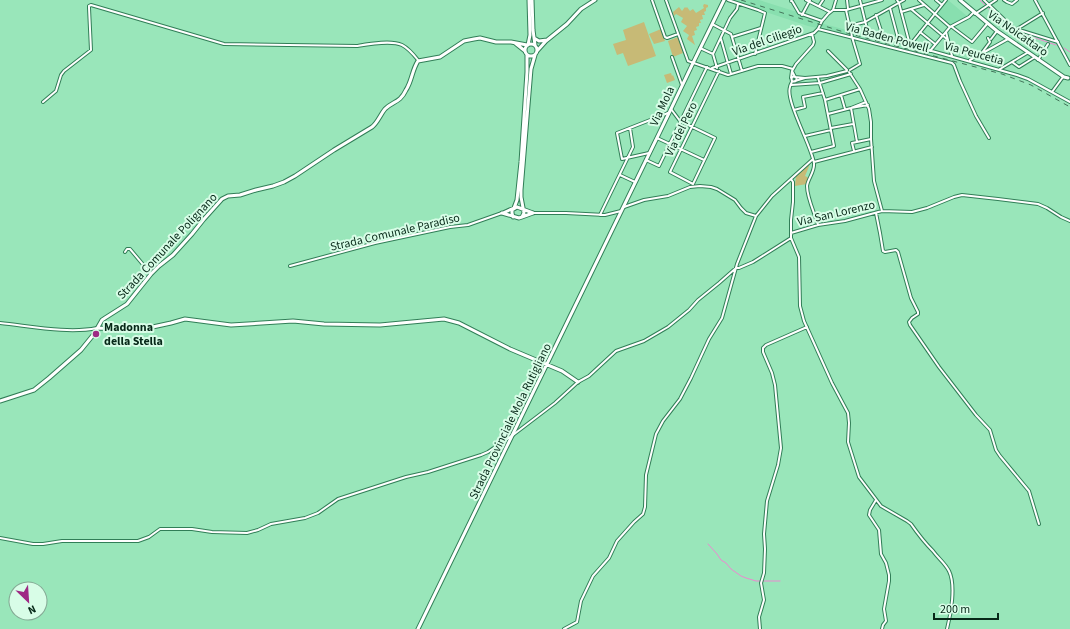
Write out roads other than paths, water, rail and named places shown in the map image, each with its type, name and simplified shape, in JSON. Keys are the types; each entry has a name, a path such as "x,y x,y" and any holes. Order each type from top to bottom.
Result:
{"street":[{"path":"522,217 524,213 522,209 521,190 527,106 531,69 537,48 535,45 530,0"},
{"path":"525,51 530,35 530,0"},
{"path":"527,55 531,56 536,53 547,40 567,24 581,9 594,0"},
{"path":"652,0 665,36 668,38 678,34"},
{"path":"666,0 688,61 728,74 758,66 782,66 793,70"},
{"path":"720,0 721,6"},
{"name":"Via Mola","path":"617,221 724,0"},
{"path":"728,0 765,13 755,54"},
{"path":"788,0 792,1 798,13 822,21"},
{"path":"806,0 819,7 832,11 861,6 882,0"},
{"path":"819,7 822,0"},
{"path":"832,11 836,0"},
{"path":"791,85 820,82 849,71 860,64 849,26 847,0"},
{"path":"860,0 865,22"},
{"path":"897,0 910,45"},
{"path":"849,26 865,22 904,0"},
{"path":"920,0 951,27 972,42 987,24"},
{"path":"936,0 942,5"},
{"path":"910,45 946,0"},
{"name":"Via Noicattaro","path":"960,0 997,32 1027,53 1069,78"},
{"path":"984,0 1011,27 1058,42"},
{"path":"930,51 951,27 996,0"},
{"path":"1004,0 1012,4 1017,0"},
{"path":"1036,0 1070,65"},
{"path":"802,14 809,1"},
{"path":"718,71 713,54 730,18 737,9 738,4"},
{"path":"43,102 56,91 61,75 64,71 92,50 89,8 91,5 224,44 357,46 372,43 396,43 406,47 418,60 440,57 464,41 480,38 496,42 514,42 527,45 535,45 547,40"},
{"path":"901,12 924,5"},
{"path":"890,8 899,42"},
{"path":"911,9 948,40"},
{"name":"Via del Ciliegio","path":"711,69 812,34 816,32 822,21 832,11"},
{"path":"1017,29 1042,13"},
{"path":"876,15 883,38"},
{"name":"Via Peucetia","path":"865,22 868,33 1000,69 1028,79 1070,102"},
{"path":"712,24 731,34 742,71"},
{"path":"732,37 761,28"},
{"name":"Via Baden Powell","path":"818,29 952,63 976,116 990,138"},
{"path":"920,32 935,44"},
{"path":"946,32 952,56"},
{"path":"980,55 990,42 990,39 997,32"},
{"path":"791,78 796,64 814,42 812,34"},
{"path":"534,38 539,41 547,40"},
{"path":"720,38 732,74"},
{"path":"970,61 1008,39"},
{"path":"513,217 512,212 517,200 521,162 527,72 527,55 525,51 514,42"},
{"path":"1038,60 1048,44"},
{"path":"700,48 713,54"},
{"path":"828,51 849,71 868,105 872,122 871,139 874,184 882,211"},
{"path":"1000,69 1027,53"},
{"path":"672,57 682,85"},
{"path":"1012,62 1019,67 1034,57"},
{"name":"Strada Comunale Polignano","path":"0,400 34,390 81,350 105,318 127,304 151,274 173,255 222,199 228,196 273,186 284,182 372,127 388,107 400,100 403,96 418,60"},
{"path":"646,160 659,166 707,67"},
{"path":"793,70 796,79 789,87 790,94 794,110 814,161 814,168 807,187 818,225"},
{"name":"Via del Pero","path":"704,160 694,184 670,172 718,71"},
{"path":"791,78 793,76 818,78 849,71"},
{"path":"1052,92 1064,76"},
{"path":"791,78 794,81"},
{"path":"794,81 805,78"},
{"path":"811,152 834,146 825,100 818,78"},
{"path":"825,100 860,89"},
{"path":"794,110 805,108 803,97 823,93"},
{"path":"841,95 846,109"},
{"path":"851,108 866,102"},
{"path":"828,114 868,105"},
{"path":"851,108 857,142"},
{"path":"649,153 622,160 617,133 670,111 680,121 715,138 704,160 657,138"},
{"path":"805,136 853,124"},
{"path":"600,215 633,147 630,128"},
{"path":"854,151 852,143 871,139"},
{"path":"564,629 577,622 581,601 593,576 609,558 617,541 643,514 646,475 656,434 663,421 680,399 722,318 736,268 756,216 769,198 814,161 872,147"},
{"path":"620,175 635,182"},
{"path":"791,179 793,182 791,238 799,257 800,306 807,326 832,383 848,413 848,442 858,476 876,500 885,509 909,522 948,570 953,590 950,619 947,629"},
{"path":"514,208 519,207 533,213 605,215 644,200 668,196 690,187 700,186 717,189 735,200 746,213 756,216"},
{"name":"Via San Lorenzo","path":"791,233 818,225 845,221 882,211 912,212 962,195 1038,204 1070,221"},
{"name":"Strada Comunale Paradiso","path":"290,266 375,243 453,226 468,225 514,208"},
{"path":"502,213 518,218 533,213"},
{"path":"876,213 883,251 896,250 898,252 911,298 918,312 918,314 910,320 910,325 939,367 991,432 996,450 1029,491 1039,524"},
{"name":"Strada Provinciale Mola Rutigliano","path":"418,629 617,221"},
{"name":"Via San Lorenzo","path":"736,268 753,262 791,238"},
{"path":"125,252 129,249 131,250 151,274"},
{"path":"0,538 25,543 43,544 62,541 138,540 149,537 160,529 192,529 230,533 251,532 271,524 305,518 318,512 338,499 481,455 513,435 578,382 589,376 616,351 644,341 668,327 736,268"},
{"path":"0,323 71,330 89,330 98,328 124,330 172,324 185,319 231,325 293,321 324,324 380,325 444,320 460,323 510,349 566,373 578,382"},
{"path":"760,629 759,617 764,604 761,583 764,573 764,534 767,501 778,465 781,448 775,385 763,347 807,326"},
{"path":"876,500 870,510 869,515 879,530 881,553 886,563 889,579 884,610 887,620 882,626 882,629"}],"waterway":[{"path":"980,0 985,5"},
{"path":"988,8 1012,30 1056,45"},
{"path":"1064,48 1070,52"},
{"path":"708,544 721,560 741,576 756,581 780,581"}],"railway":[{"path":"741,0 847,33 1002,74 1031,85 1070,107"}],"place":[{"name":"Madonna della Stella","path":"96,334"}]}
